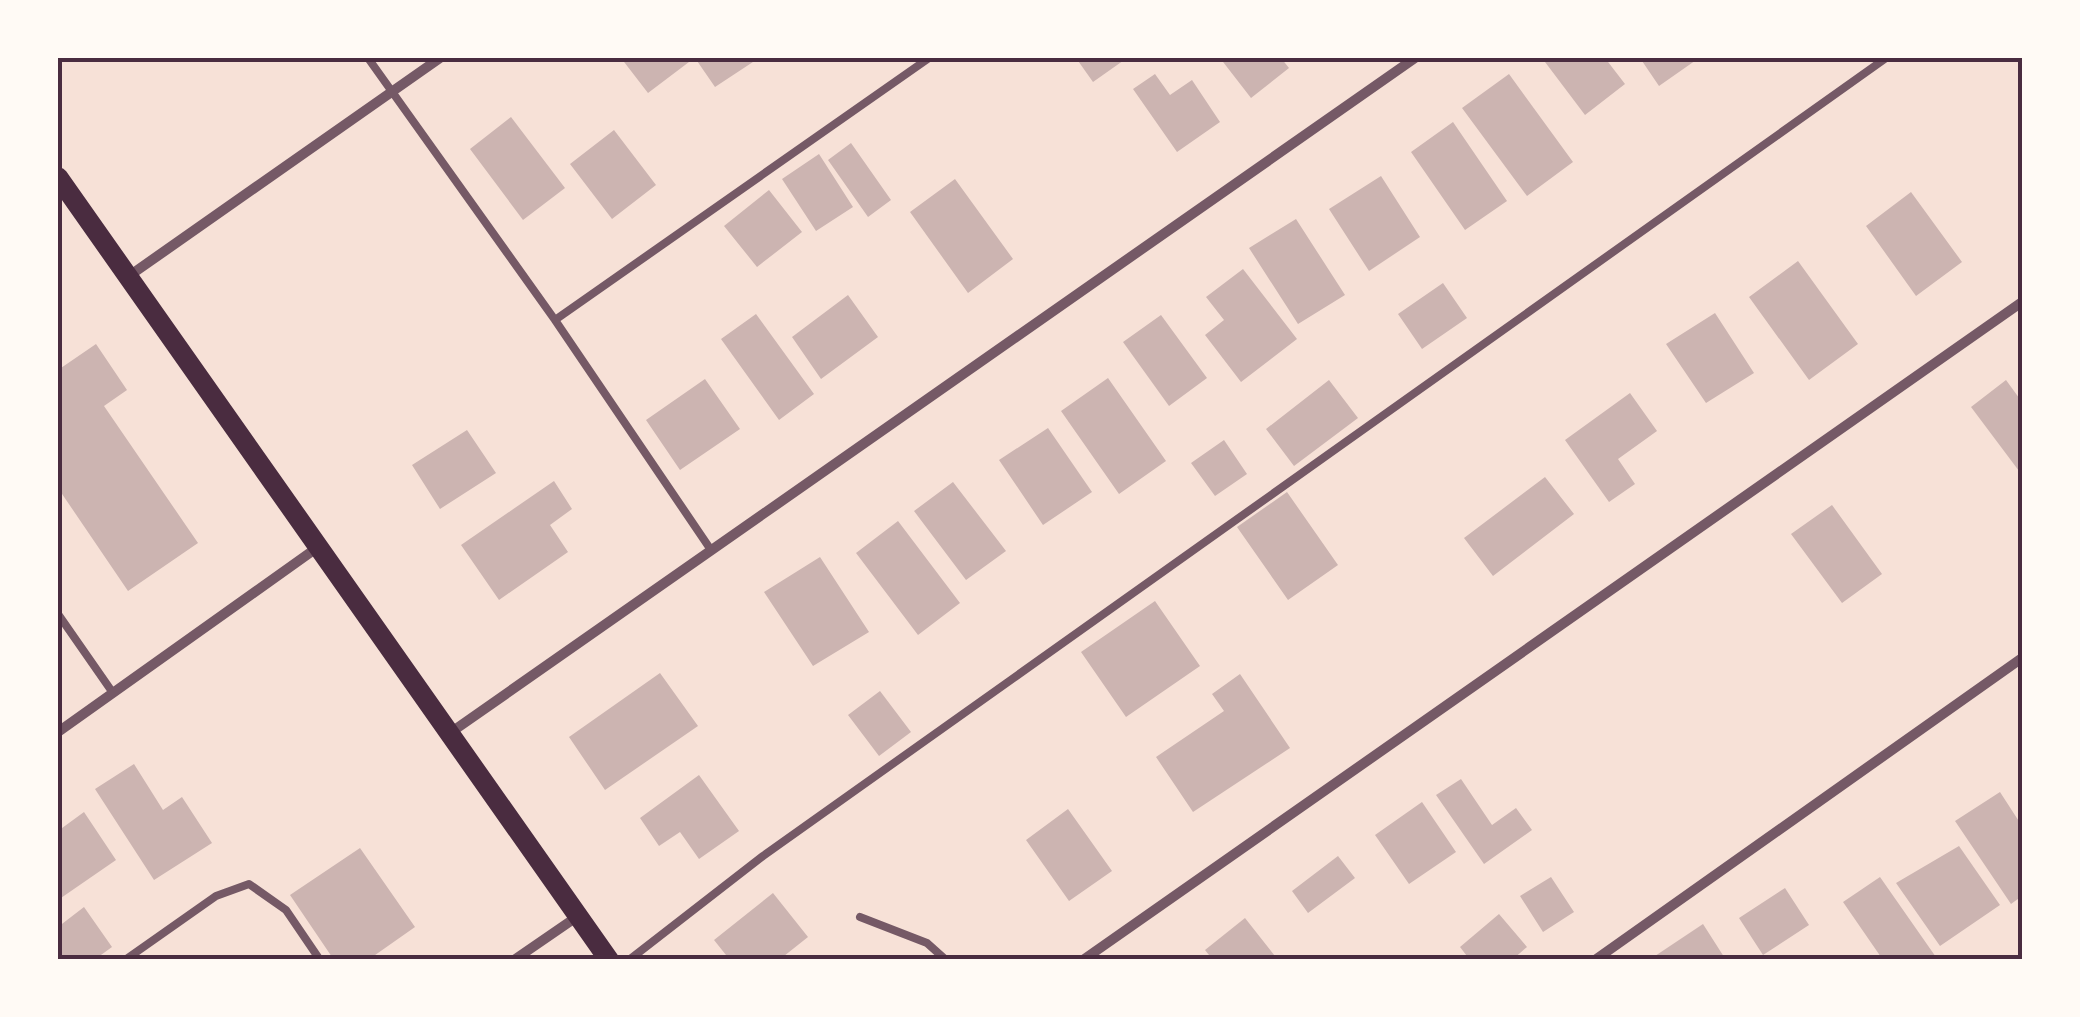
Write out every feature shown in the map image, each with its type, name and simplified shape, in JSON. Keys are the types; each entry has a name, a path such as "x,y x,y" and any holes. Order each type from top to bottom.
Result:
{"main road":[{"path":"58,177 609,960"}],"street":[{"path":"128,276 440,58"},
{"path":"450,733 1416,58"},
{"path":"1083,960 2022,302"},
{"path":"58,732 318,546"},
{"path":"1596,960 2022,658"},
{"path":"514,960 578,916"}],"lane":[{"path":"368,58 712,550"},
{"path":"554,320 929,58"},
{"path":"628,960 763,856 1886,58"},
{"path":"58,614 113,692"},
{"path":"125,960 216,896 249,884 286,910 320,960"},
{"path":"860,917 927,943 946,960"}],"building":[{"path":"621,58 686,58 689,62 648,93"},
{"path":"695,58 759,58 715,87"},
{"path":"1076,58 1127,58 1093,82"},
{"path":"1220,58 1281,58 1289,68 1251,98"},
{"path":"1542,58 1605,58 1625,84 1585,115"},
{"path":"1640,58 1699,58 1659,86"},
{"path":"1155,74 1170,95 1192,80 1220,122 1177,152 1133,89"},
{"path":"1509,74 1573,162 1527,196 1462,108"},
{"path":"511,117 565,188 523,220 470,149"},
{"path":"1453,122 1507,201 1465,230 1411,152"},
{"path":"614,130 656,185 612,219 570,164"},
{"path":"851,143 891,200 868,217 828,160"},
{"path":"819,154 853,207 816,231 782,179"},
{"path":"1381,176 1420,237 1369,271 1329,209"},
{"path":"955,179 1013,259 968,293 910,212"},
{"path":"769,190 802,232 757,267 724,226"},
{"path":"1911,192 1962,262 1916,296 1866,226"},
{"path":"1296,219 1345,295 1298,324 1249,248"},
{"path":"1798,261 1858,344 1809,380 1749,297"},
{"path":"1243,269 1297,339 1241,382 1205,335 1224,320 1206,297"},
{"path":"1443,283 1467,318 1422,349 1398,314"},
{"path":"848,295 878,337 821,379 792,337"},
{"path":"1715,313 1754,373 1706,403 1666,344"},
{"path":"756,314 814,394 779,420 721,339"},
{"path":"1161,315 1207,378 1169,406 1123,342"},
{"path":"96,344 127,390 104,406 198,543 128,591 58,488 58,370"},
{"path":"1108,378 1166,461 1119,494 1061,411"},
{"path":"705,379 740,429 680,470 646,420"},
{"path":"1329,380 1358,418 1294,466 1266,429"},
{"path":"2006,380 2022,402 2022,475 1971,407"},
{"path":"1630,393 1657,431 1618,459 1635,484 1609,502 1565,440"},
{"path":"1048,428 1092,492 1043,525 999,460"},
{"path":"467,430 496,473 440,509 412,465"},
{"path":"1224,440 1247,474 1215,496 1191,463"},
{"path":"1545,477 1574,514 1493,576 1464,538"},
{"path":"554,481 572,509 550,525 568,552 499,600 461,545"},
{"path":"953,482 1006,551 966,580 914,511"},
{"path":"1287,492 1338,565 1288,600 1237,527"},
{"path":"1832,505 1882,574 1842,603 1791,534"},
{"path":"898,521 960,603 918,635 856,553"},
{"path":"820,557 869,632 813,666 764,592"},
{"path":"1155,601 1200,666 1126,717 1081,652"},
{"path":"660,673 698,726 605,790 569,737"},
{"path":"1240,674 1290,748 1193,812 1156,757 1224,711 1212,694"},
{"path":"880,691 911,732 879,756 848,715"},
{"path":"134,764 163,810 182,797 212,843 154,880 95,789"},
{"path":"699,775 739,831 699,859 680,832 659,846 640,818"},
{"path":"1461,779 1492,825 1516,808 1532,830 1484,864 1436,795"},
{"path":"2000,792 2022,826 2022,896 2011,904 1955,821"},
{"path":"1422,802 1456,852 1409,884 1375,835"},
{"path":"1068,809 1112,871 1069,901 1026,840"},
{"path":"84,812 116,860 58,900 58,831"},
{"path":"1959,846 2000,905 1940,946 1896,883"},
{"path":"360,848 415,927 368,960 334,960 290,895"},
{"path":"1338,856 1355,878 1308,913 1292,891"},
{"path":"1551,877 1574,912 1543,932 1520,896"},
{"path":"1880,877 1938,960 1883,960 1843,902"},
{"path":"1785,888 1809,925 1763,955 1739,918"},
{"path":"773,893 808,937 779,960 730,960 714,940"},
{"path":"84,907 112,947 94,960 63,960 58,952 58,927"},
{"path":"1499,914 1527,947 1512,960 1470,960 1460,947"},
{"path":"1245,918 1278,960 1213,960 1205,950"},
{"path":"1703,924 1726,960 1658,960 1655,956"}]}
